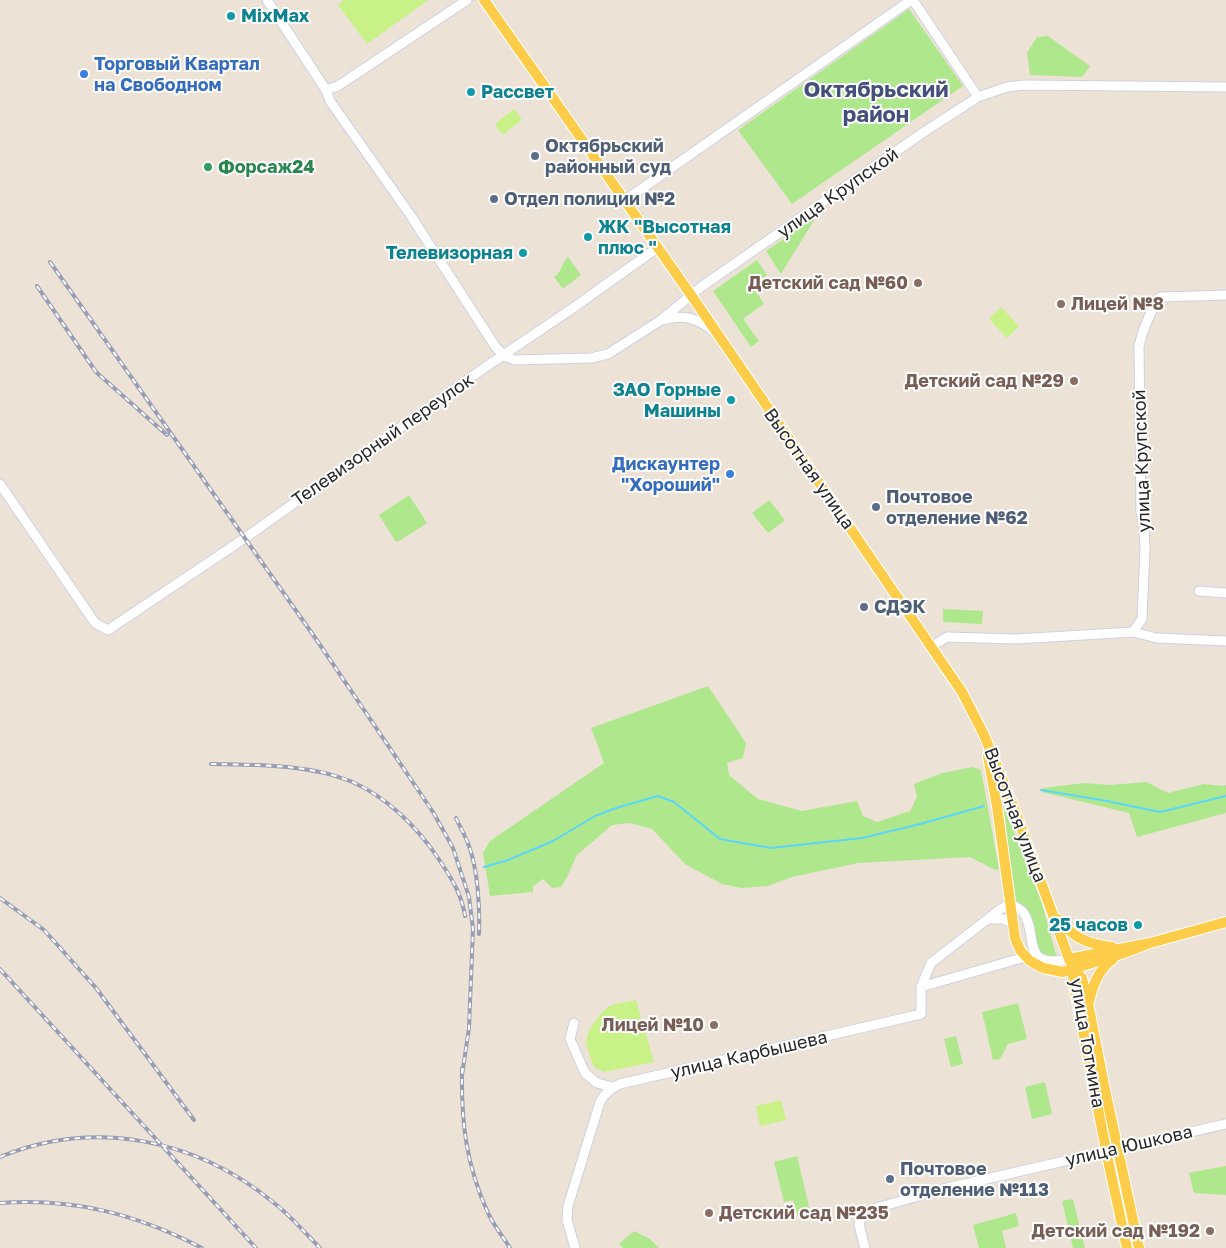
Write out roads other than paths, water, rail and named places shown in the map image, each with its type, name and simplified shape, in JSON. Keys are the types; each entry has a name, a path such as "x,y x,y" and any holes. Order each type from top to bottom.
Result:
{"main road":[{"name":"Высотная улица","path":"484,0 691,295 962,692 984,735 1014,808 1074,970"},
{"path":"984,735 997,806 1013,924 1017,944 1025,957 1043,968 1063,972 1074,970 1119,951 1226,922"},
{"path":"1054,913 1068,931 1077,937 1089,943 1119,951"},
{"path":"1069,959 1119,951"},
{"path":"1088,1003 1092,988 1100,972 1119,951"},
{"name":"улица Тотмина","path":"1074,970 1082,978 1088,1003 1127,1248"},
{"name":"улица Тотмина","path":"1074,970 1073,980 1112,1149 1139,1248"}],"street":[{"path":"267,0 326,90 330,101 395,193 495,346 504,356"},
{"path":"326,90 338,86 466,0"},
{"path":"624,200 912,0 978,97"},
{"name":"улица Крупской","path":"504,356 515,360 570,359 591,358 608,354 660,320 691,295 924,132 978,97 1007,87 1024,85 1226,87"},
{"name":"Телевизорный переулок","path":"0,484 95,622 108,630 245,538 657,248"},
{"name":"улица Крупской","path":"1133,632 1142,619 1145,549 1144,525 1141,512 1139,346 1145,322 1160,297 1226,295"},
{"path":"660,320 677,316 695,319 703,322 716,332"},
{"path":"1199,592 1226,593"},
{"path":"931,647 947,637 1016,639 1133,632 1157,638 1226,641"},
{"path":"922,987 931,963 1010,903 1023,912 1028,924 1031,943 1036,954 1048,960 1069,959"},
{"path":"988,919 1004,919 1013,924"},
{"path":"922,987 1025,957"},
{"name":"улица Карбышева","path":"613,1088 620,1084 921,1014 922,987"},
{"path":"574,1023 570,1039 585,1073 597,1083 613,1088"},
{"path":"575,1248 567,1220 568,1206 600,1102 606,1092 613,1088"},
{"name":"улица Юшкова","path":"865,1248 860,1225 862,1216 869,1210 947,1188 1226,1124"}],"waterway":[{"path":"1041,790 1160,812 1226,796"},
{"path":"484,867 508,860 553,841 595,816 658,796 674,802 720,839 771,848 862,838 984,806"}],"railway":[{"path":"50,262 316,639 433,812 453,848 469,897 473,929 469,1028 462,1075"},
{"path":"37,286 96,372 167,435"},
{"path":"211,764 299,768 334,775 363,787 400,814 430,846 455,886 465,916"},
{"path":"456,818 472,856 479,901 479,934"},
{"path":"0,898 44,930 96,988 194,1120"},
{"path":"0,969 256,1248"},
{"path":"462,1068 464,1125 470,1161 481,1197 489,1215 510,1248"},
{"path":"0,1157 36,1145 72,1139 108,1138 143,1141 178,1150 212,1163 244,1181 280,1208 320,1248"},
{"path":"0,1203 54,1203 104,1211 153,1226 202,1248"}],"place":[{"name":"MixMax","path":"231,16"},
{"name":"Торговый Квартал на Свободном","path":"84,74"},
{"name":"Рассвет","path":"471,92"},
{"name":"Октябрьский районный суд","path":"535,156"},
{"name":"Форсаж24","path":"208,167"},
{"name":"Отдел полиции №2","path":"494,199"},
{"name":"ЖК \"Высотная плюс \"","path":"588,237"},
{"name":"Телевизорная","path":"523,253"},
{"name":"Детский сад №60","path":"918,283"},
{"name":"Лицей №8","path":"1061,304"},
{"name":"Детский сад №29","path":"1074,381"},
{"name":"ЗАО Горные Машины","path":"731,400"},
{"name":"Дискаунтер \"Хороший\"","path":"730,474"},
{"name":"Почтовое отделение №62","path":"876,507"},
{"name":"СДЭК","path":"864,607"},
{"name":"25 часов","path":"1138,925"},
{"name":"Лицей №10","path":"714,1025"},
{"name":"Почтовое отделение №113","path":"890,1179"},
{"name":"Детский сад №235","path":"709,1213"},
{"name":"Детский сад №192","path":"1210,1231"}],"district":[{"name":"Октябрьский район","path":"876,102"}]}
